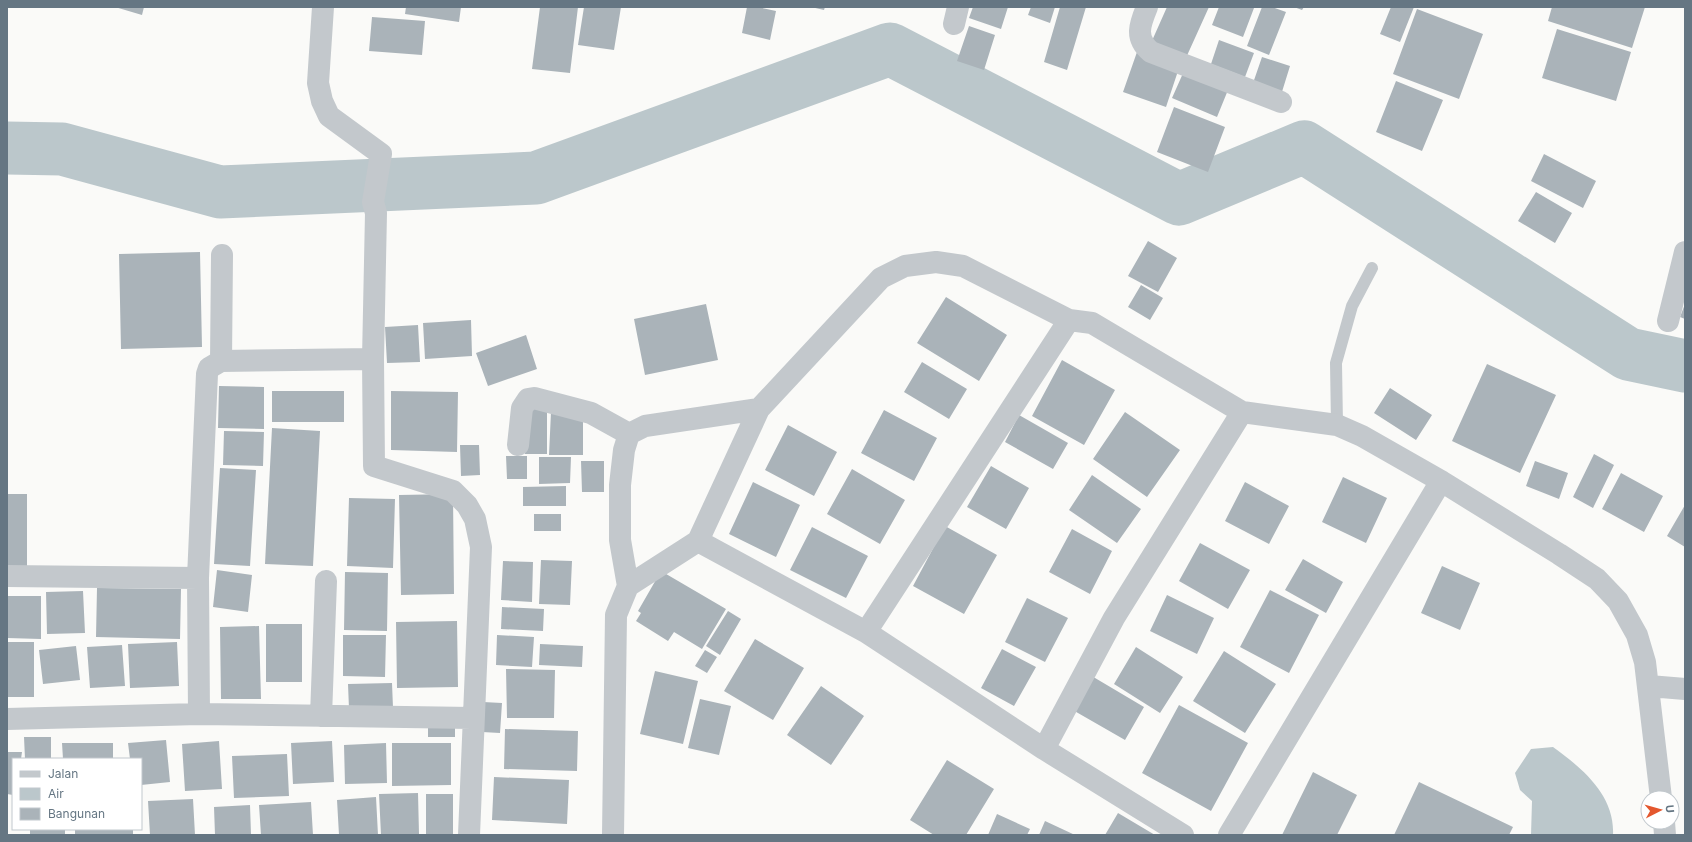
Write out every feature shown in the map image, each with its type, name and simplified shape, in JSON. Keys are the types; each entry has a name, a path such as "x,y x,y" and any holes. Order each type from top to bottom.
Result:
{"street":[{"path":"323,7 318,83 322,101 329,116 381,154 373,202 376,213 373,358 374,466 454,491 467,505 475,519 481,547 472,718 469,835"},
{"path":"1147,7 1139,25 1144,45 1151,52 1281,102"},
{"path":"1668,320 1685,252"},
{"path":"221,361 222,256"},
{"path":"628,586 698,541 759,409 881,278 905,266 936,262 963,266 1069,320 1092,323 1242,412 1337,425 1362,436 1441,481 1559,554 1597,580 1618,601 1637,634 1645,662 1649,686 1660,790"},
{"path":"866,632 1069,320"},
{"path":"198,714 198,578 207,374 209,368 221,361 373,358"},
{"path":"518,445 522,408 528,399 534,398 591,413 629,434"},
{"path":"613,835 616,615 628,586 620,540 620,485 624,450 629,434 645,426 759,409"},
{"path":"1044,749 1114,618 1242,412"},
{"path":"1229,835 1441,481"},
{"path":"698,541 866,632 1044,749 1183,835"},
{"path":"7,576 198,578"},
{"path":"321,716 326,581"},
{"path":"1649,686 1685,689"},
{"path":"7,719 198,714 472,718"}],"lane":[{"path":"1337,425 1336,363 1352,306 1372,268"}],"water":[{"path":"1553,747 1575,764 1595,784 1603,795 1609,807 1613,835 1531,835 1532,801 1520,790 1515,773 1531,749"}],"building":[{"path":"115,7 144,7 142,15"},
{"path":"406,7 461,7 459,22 405,14"},
{"path":"540,7 578,7 570,73 532,69"},
{"path":"584,7 621,7 614,50 578,45"},
{"path":"747,7 758,7 776,11 770,40 742,33"},
{"path":"811,7 825,7 824,10"},
{"path":"973,7 1008,7 1001,29 969,18"},
{"path":"1031,7 1055,7 1050,23 1028,15"},
{"path":"1060,7 1086,7 1067,70 1044,62"},
{"path":"1167,7 1209,7 1185,60 1151,43"},
{"path":"1219,7 1254,8 1243,37 1212,25"},
{"path":"1262,7 1272,7 1286,12 1269,55 1247,46"},
{"path":"1294,7 1304,7 1302,10"},
{"path":"1391,7 1414,7 1400,42 1380,34"},
{"path":"1552,7 1645,7 1632,48 1548,21"},
{"path":"1417,9 1483,34 1459,99 1393,74"},
{"path":"372,17 425,21 422,55 369,51"},
{"path":"969,26 995,35 984,70 957,61"},
{"path":"1557,29 1631,52 1616,101 1542,78"},
{"path":"1219,40 1254,53 1245,77 1211,64"},
{"path":"1137,52 1179,68 1166,107 1123,92"},
{"path":"1262,57 1290,66 1281,95 1252,86"},
{"path":"1184,71 1228,90 1217,117 1172,98"},
{"path":"1396,81 1443,100 1422,151 1376,132"},
{"path":"1174,107 1225,127 1208,172 1157,152"},
{"path":"1544,154 1596,181 1583,208 1531,181"},
{"path":"1536,192 1572,213 1555,243 1518,221"},
{"path":"1148,241 1177,258 1158,292 1128,276"},
{"path":"200,252 202,347 121,349 119,254"},
{"path":"1141,285 1163,298 1150,320 1128,307"},
{"path":"946,297 1007,335 979,381 917,343"},
{"path":"706,304 718,360 645,375 634,319"},
{"path":"1685,304 1685,319 1680,317"},
{"path":"471,320 472,356 425,359 423,323"},
{"path":"418,325 420,362 387,363 385,327"},
{"path":"526,335 537,369 488,386 476,353"},
{"path":"1062,360 1115,390 1084,445 1032,416"},
{"path":"922,362 967,389 949,419 904,392"},
{"path":"1487,364 1556,395 1520,473 1452,441"},
{"path":"219,386 264,387 264,429 218,428"},
{"path":"1390,388 1432,415 1416,440 1374,413"},
{"path":"272,391 344,391 344,422 272,422"},
{"path":"391,391 458,392 457,452 391,450"},
{"path":"524,409 547,409 547,454 525,454"},
{"path":"884,410 937,438 914,481 861,453"},
{"path":"551,412 583,413 583,455 549,455"},
{"path":"1125,412 1180,450 1147,497 1093,459"},
{"path":"1019,415 1068,443 1053,469 1005,442"},
{"path":"788,425 837,452 814,496 765,470"},
{"path":"272,428 320,431 313,566 265,564"},
{"path":"224,431 264,432 263,466 223,465"},
{"path":"460,445 479,445 480,475 461,476"},
{"path":"1594,454 1614,465 1593,508 1573,497"},
{"path":"506,456 527,456 527,479 507,479"},
{"path":"539,457 571,457 570,483 539,484"},
{"path":"581,461 604,461 604,492 582,492"},
{"path":"1535,461 1568,473 1559,499 1526,486"},
{"path":"991,466 1029,488 1006,529 967,507"},
{"path":"220,468 256,470 250,566 214,564"},
{"path":"852,469 905,500 880,544 827,514"},
{"path":"1621,473 1663,496 1644,532 1602,509"},
{"path":"1092,475 1141,509 1117,543 1069,510"},
{"path":"1343,477 1387,498 1366,543 1322,522"},
{"path":"753,482 800,505 776,557 729,534"},
{"path":"1245,482 1289,506 1269,544 1225,521"},
{"path":"566,486 566,506 523,506 523,487"},
{"path":"7,494 27,494 27,570 7,570"},
{"path":"453,494 454,594 401,595 399,495"},
{"path":"349,498 395,499 393,568 347,566"},
{"path":"1685,505 1685,547 1667,536"},
{"path":"534,514 561,514 561,531 534,531"},
{"path":"945,526 997,555 964,614 913,586"},
{"path":"812,527 868,556 846,598 790,570"},
{"path":"1072,529 1112,551 1090,594 1049,572"},
{"path":"1200,543 1250,570 1228,609 1179,581"},
{"path":"1303,559 1343,582 1326,613 1285,590"},
{"path":"541,560 572,561 570,605 539,604"},
{"path":"503,561 533,562 532,602 501,600"},
{"path":"1442,566 1480,583 1460,630 1421,613"},
{"path":"217,570 252,575 248,612 213,607"},
{"path":"661,571 726,609 702,649 674,632 668,641 636,621 641,613 638,611"},
{"path":"345,572 388,573 387,631 344,630"},
{"path":"97,588 181,589 180,639 96,637"},
{"path":"1270,590 1319,615 1289,673 1240,647"},
{"path":"83,591 85,633 47,634 46,592"},
{"path":"1167,595 1214,618 1197,654 1150,631"},
{"path":"7,596 41,596 41,639 7,638"},
{"path":"1027,598 1068,618 1045,662 1005,642"},
{"path":"502,607 544,609 543,631 501,629"},
{"path":"728,611 741,619 720,655 706,646"},
{"path":"457,621 458,687 397,688 396,622"},
{"path":"266,624 302,624 302,682 266,682"},
{"path":"259,626 261,699 221,699 220,627"},
{"path":"343,635 386,635 385,677 343,676"},
{"path":"497,635 534,637 532,667 496,665"},
{"path":"755,639 804,668 773,720 724,691"},
{"path":"7,642 34,642 34,697 7,697"},
{"path":"177,642 179,686 130,688 128,644"},
{"path":"540,644 583,646 582,667 539,665"},
{"path":"122,645 125,686 90,688 87,647"},
{"path":"76,646 80,680 43,684 39,650"},
{"path":"1136,647 1183,677 1160,713 1114,684"},
{"path":"1002,649 1036,667 1014,706 981,688"},
{"path":"705,650 717,657 707,673 695,666"},
{"path":"1224,651 1276,684 1245,733 1193,701"},
{"path":"506,669 555,670 554,718 507,718"},
{"path":"655,671 698,681 683,744 640,734"},
{"path":"1090,675 1144,707 1125,740 1071,709"},
{"path":"392,683 393,708 349,709 348,684"},
{"path":"821,686 864,716 831,765 787,735"},
{"path":"700,699 731,706 719,755 688,748"},
{"path":"483,702 502,703 500,733 482,732"},
{"path":"1179,705 1248,743 1211,811 1142,773"},
{"path":"428,721 455,721 455,737 428,737"},
{"path":"505,729 578,731 577,771 504,769"},
{"path":"24,737 51,737 51,758 25,758"},
{"path":"166,740 170,782 142,785 142,758 130,758 128,743"},
{"path":"219,741 222,789 185,791 182,744"},
{"path":"332,741 334,782 293,784 291,743"},
{"path":"62,743 113,743 113,758 63,758"},
{"path":"386,743 387,783 345,784 344,745"},
{"path":"392,743 451,743 451,785 392,786"},
{"path":"7,752 22,752 21,758 12,758 12,795 7,794"},
{"path":"287,754 289,796 234,798 232,756"},
{"path":"947,760 994,789 966,835 934,835 910,820"},
{"path":"1313,772 1357,795 1337,835 1282,835"},
{"path":"494,777 569,780 567,824 492,820"},
{"path":"1419,782 1513,827 1509,835 1394,835"},
{"path":"418,793 419,834 381,835 379,794"},
{"path":"426,794 453,794 453,835 426,835"},
{"path":"376,797 378,835 339,835 337,800"},
{"path":"193,799 195,835 150,835 148,801"},
{"path":"311,802 313,835 261,835 259,805"},
{"path":"250,805 251,835 215,835 214,807"},
{"path":"1118,813 1155,835 1105,835"},
{"path":"997,814 1030,829 1027,835 988,835"},
{"path":"1045,821 1075,835 1039,835"},
{"path":"30,830 65,830 65,835 30,835"},
{"path":"75,830 133,830 133,835 75,835"}],"waterway":[{"path":"7,148 62,149 220,192 536,178 890,49 1179,199 1304,147 1628,354 1685,366"}]}
